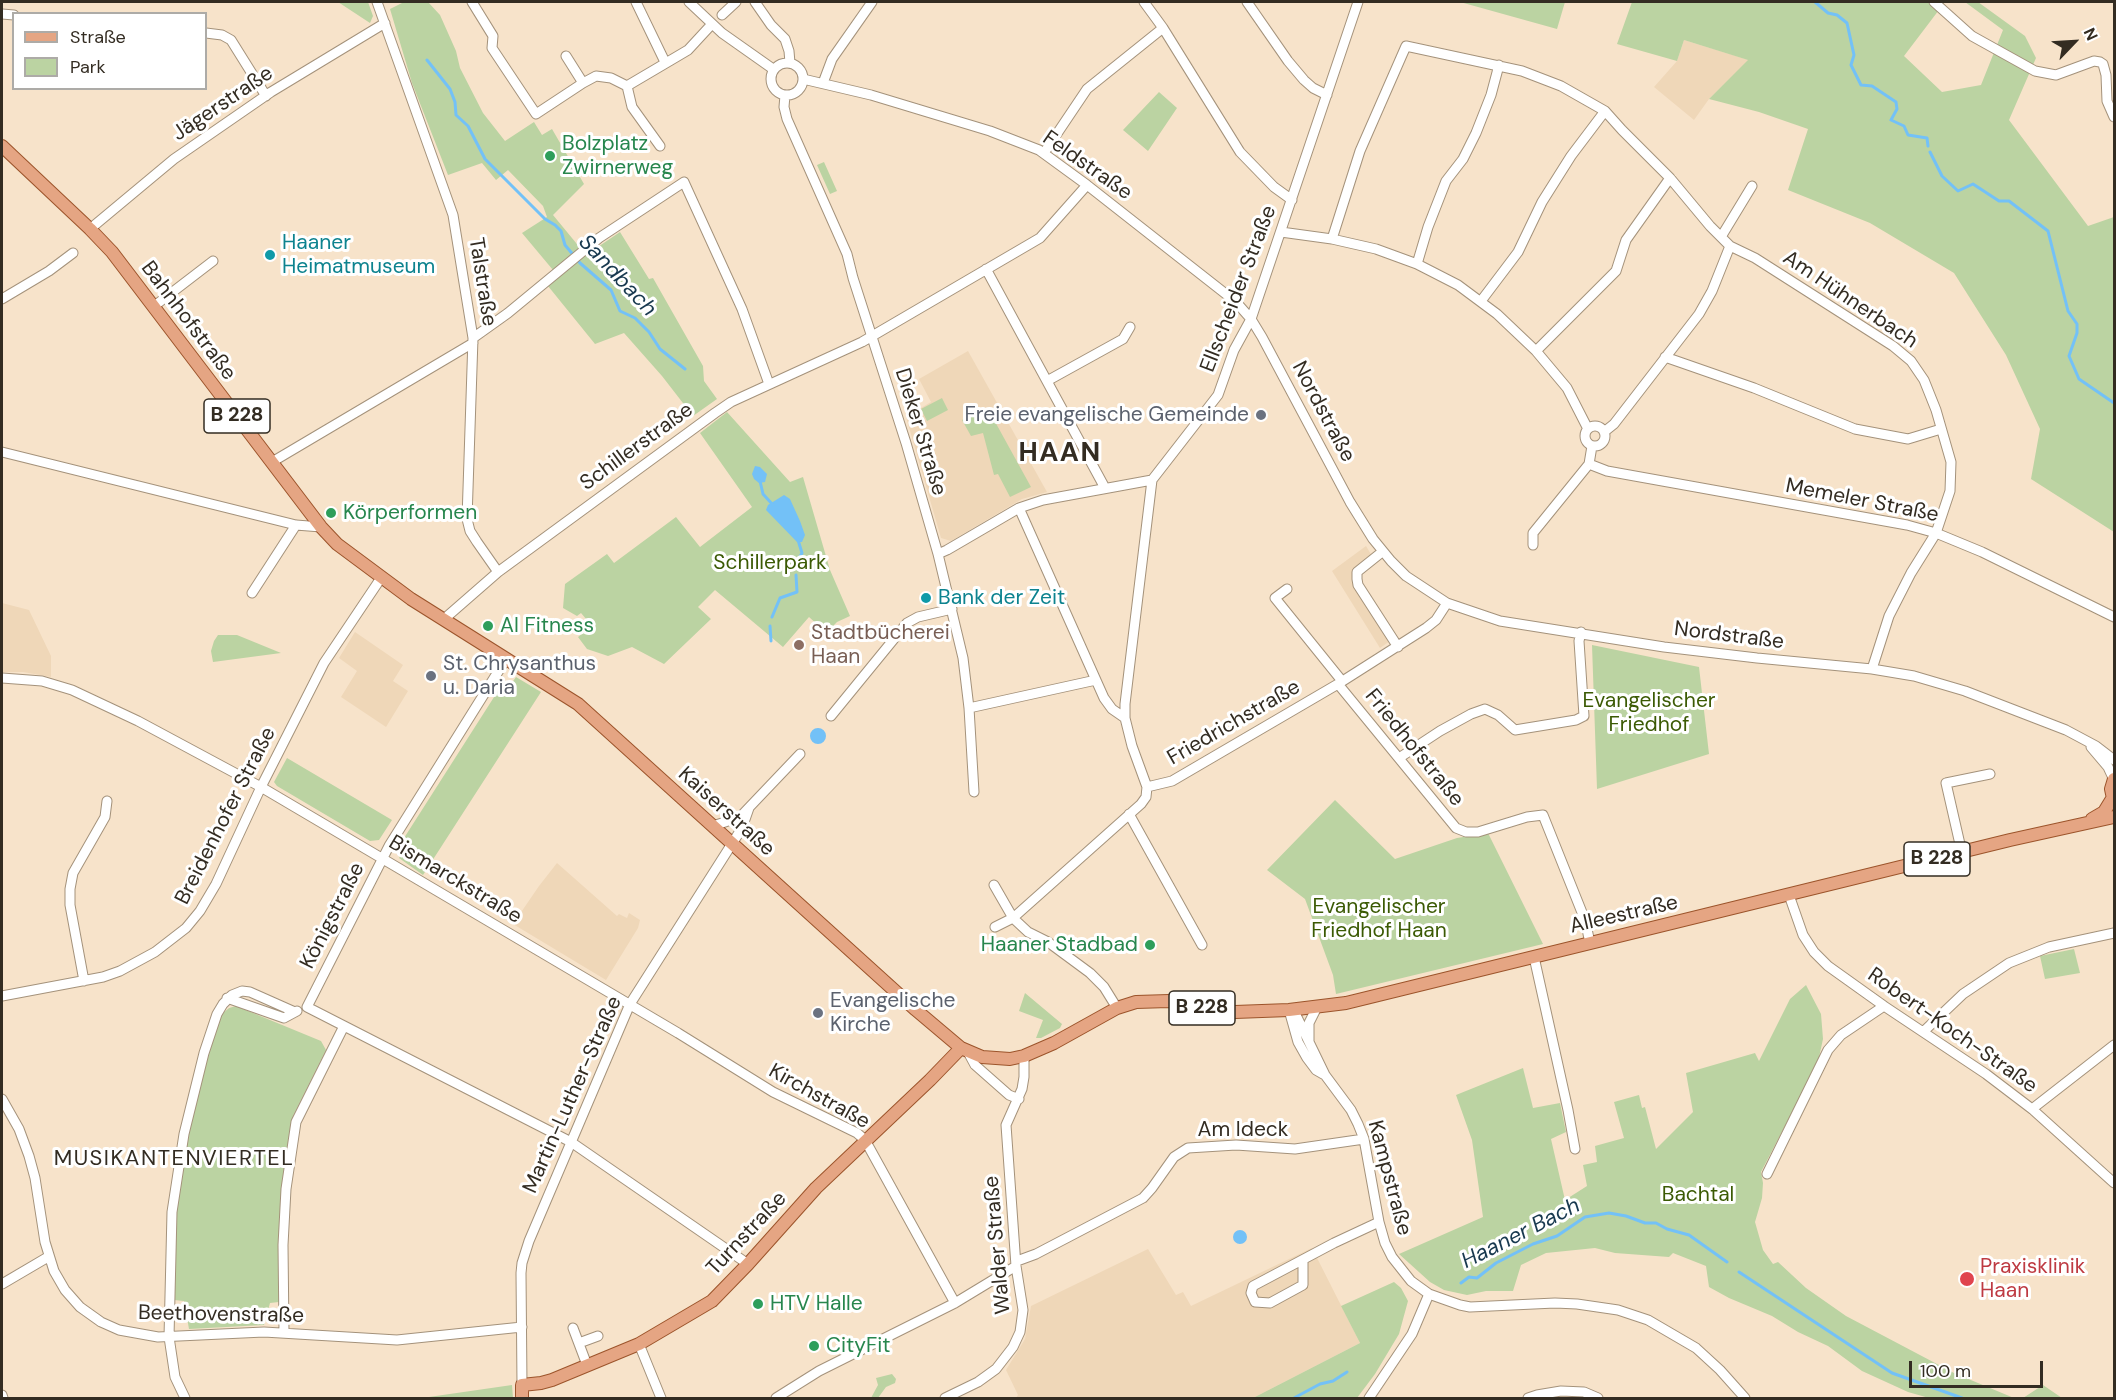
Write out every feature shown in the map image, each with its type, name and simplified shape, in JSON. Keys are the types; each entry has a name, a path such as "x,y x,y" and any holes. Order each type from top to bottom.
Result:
{"main road":[{"name":"Bahnhofstraße","path":"2,146 112,252 321,527 337,544 381,578 443,620"},
{"name":"Kaiserstraße","path":"443,620 578,704 916,1010 965,1050 998,1059 1024,1056 1054,1043 1117,1008 1136,1002 1158,1000 1229,1012 1291,1009"},
{"name":"B 228","path":"2113,801 2111,789 2114,779"},
{"name":"Alleestraße","path":"2085,823 2104,812 2113,801"},
{"name":"Alleestraße","path":"1291,1009 1346,1003 2115,817"},
{"name":"Turnstraße","path":"522,1385 541,1383 639,1344 712,1301 816,1188 865,1140 965,1050"},
{"path":"522,1385 522,1398"}],"street":[{"name":"Talstraße","path":"377,2 453,215 473,340 467,519 470,531 498,572"},
{"path":"472,2 493,36 492,48 536,114 596,76 611,78 627,86"},
{"path":"636,2 665,62"},
{"path":"689,2 712,24 773,69"},
{"path":"722,15 736,2"},
{"path":"755,2 771,25 785,39 790,63"},
{"path":"823,83 832,59 872,2"},
{"path":"1144,2 1163,28 1240,152 1274,187 1292,200"},
{"path":"1247,2 1304,80 1327,95"},
{"name":"Ellscheider Straße","path":"1152,480 1218,395 1234,350 1251,319 1358,2"},
{"path":"1934,2 1972,36 2043,74 2063,74 2094,61 2100,62 2103,64 2106,75 2107,101 2115,117"},
{"name":"Jägerstraße","path":"90,229 174,159 266,96 385,23"},
{"path":"627,86 688,50 712,24"},
{"path":"1044,153 1087,89 1163,28"},
{"path":"207,33 222,35 231,40 266,96"},
{"name":"Am Hühnerbach","path":"1332,239 1360,151 1406,46 1499,65 1552,82 1581,95 1605,111 1670,178 1730,246 1805,290 1905,354 1924,380 1951,462 1952,481 1949,499 1936,533 1911,573 1889,616 1872,669"},
{"path":"566,56 583,83"},
{"path":"790,63 800,69 803,79 800,89 795,93 785,95 774,89 771,82 773,69 779,64 790,63"},
{"path":"1417,264 1428,227 1446,181 1464,159 1476,133 1491,95 1499,65"},
{"name":"Feldstraße","path":"803,79 871,95 990,132 1044,153 1236,302 1251,319"},
{"path":"627,86 632,107 660,146"},
{"name":"Dieker Straße","path":"785,95 784,107 787,119 847,254 938,554 963,658 969,708 974,792"},
{"path":"1481,301 1518,252 1542,202 1571,156 1605,111"},
{"path":"1536,351 1616,271 1626,240 1670,178"},
{"path":"272,462 473,340 615,226 684,182 742,309 769,384"},
{"name":"Schillerstraße","path":"443,620 498,572 707,418 731,402 862,342 1040,238 1087,185"},
{"path":"1721,237 1752,186"},
{"path":"1281,232 1332,239 1376,249 1417,264 1458,285 1481,301 1536,351 1567,388 1588,429 1585,439 1592,446"},
{"path":"1604,432 1614,424 1694,320 1712,291 1730,246"},
{"path":"2,299 50,271 73,253"},
{"path":"153,307 213,261"},
{"path":"986,270 1105,488"},
{"name":"Nordstraße","path":"1251,319 1263,337 1360,519 1382,552 1412,580 1447,603 1495,620 1729,655 1872,669 1914,676 1951,687 2066,730 2115,760"},
{"path":"1047,381 1123,339 1130,327"},
{"path":"1665,357 1754,388 1855,429 1908,439 1941,429"},
{"path":"1588,429 1598,427 1604,432"},
{"path":"1592,446 1602,444 1604,432"},
{"path":"1533,545 1533,533 1589,465 1592,446"},
{"path":"2,452 296,525 321,527"},
{"name":"Memeler Straße","path":"1589,465 1607,471 1907,525 1936,533 1973,548 2115,617"},
{"path":"938,554 1019,508 1043,500 1152,480 1125,704 1125,718 1147,788 1146,796 1141,804 1013,918 995,927"},
{"path":"1019,508 1096,680 1112,709 1125,718"},
{"path":"252,593 296,525"},
{"path":"1382,552 1357,572 1358,585 1398,647"},
{"name":"Breidenhofer Straße","path":"2,996 84,981 120,971 155,952 186,928 200,911 216,884 261,787 324,663 381,578"},
{"name":"Friedhofstraße","path":"1287,589 1275,598 1456,828 1466,832 1478,832 1527,817 1543,815 1585,920 1590,943"},
{"name":"Friedrichstraße","path":"1147,788 1172,781 1398,647 1436,620 1447,603"},
{"path":"831,716 908,623 918,617 952,609"},
{"path":"1399,758 1440,731 1485,709 1498,715 1515,730 1576,720 1584,716 1579,640 1581,632"},
{"name":"Königstraße","path":"307,1007 383,858 506,659"},
{"name":"Bismarckstraße","path":"2,678 42,681 72,690 138,721 261,787 630,1004"},
{"path":"969,708 1096,680"},
{"name":"Nordstraße","path":"2083,739 2108,766 2114,779"},
{"path":"713,826 735,820 800,754"},
{"path":"1962,853 1947,783 1990,774"},
{"path":"84,981 70,905 70,889 73,873 105,817 107,801"},
{"name":"Martin-Luther-Straße","path":"522,1385 524,1254 630,1004 742,828 749,808"},
{"path":"1130,813 1202,945"},
{"path":"994,885 1013,918 1028,932 1048,942 1089,973 1104,987 1117,1008"},
{"name":"Robert-Koch-Straße","path":"1789,895 1803,935 1814,952 1828,966 2032,1108 2115,1183"},
{"path":"1923,1032 1963,994 2009,963 2049,947 2115,933"},
{"path":"1534,957 1575,1149"},
{"path":"185,1398 175,1377 169,1336 172,1212 184,1134 204,1053 217,1014 227,998 245,990 295,1012"},
{"path":"227,998 284,1018 307,1007 571,1142 748,1264"},
{"name":"Kirchstraße","path":"630,1004 773,1092 857,1133 865,1140 955,1303"},
{"path":"1767,1174 1828,1050 1841,1035 1884,1006"},
{"path":"1309,1041 1309,1023 1317,1007"},
{"name":"Kampstraße","path":"1291,1009 1325,1075 1351,1110 1364,1139 1379,1222 1392,1257 1411,1281 1429,1294 1449,1303 1470,1306 1577,1304 1618,1310 1648,1320 1696,1348 1745,1398"},
{"name":"Kampstraße","path":"1291,1009 1298,1042 1316,1070 1325,1075"},
{"path":"284,1332 283,1245 296,1122 344,1026"},
{"path":"2032,1108 2115,1045"},
{"name":"Kaiserstraße","path":"965,1050 975,1065 1009,1095 1019,1099"},
{"name":"Walder Straße","path":"945,1398 978,1382 996,1369 1013,1347 1020,1332 1023,1310 1006,1125 1019,1099 1024,1077 1024,1056"},
{"name":"Beethovenstraße","path":"2,1099 19,1129 29,1156 48,1257 65,1290 80,1307 101,1322 119,1330 143,1335 169,1336 284,1332 398,1340 522,1327"},
{"name":"Am Ideck","path":"776,1398 819,1371 955,1303 1017,1263 1130,1206 1143,1198 1179,1152 1188,1148 1236,1145 1295,1149 1364,1139"},
{"path":"1303,1260 1304,1285 1270,1303 1255,1302 1251,1293 1253,1286 1303,1260 1379,1222"},
{"path":"2,1284 48,1257"},
{"path":"1369,1398 1412,1334 1429,1294"},
{"path":"573,1328 587,1365"},
{"path":"579,1343 598,1336"},
{"path":"639,1344 661,1398"},
{"path":"1528,1398 1561,1391 1584,1392 1598,1398"}],"shaded area":[{"path":"1684,40 1749,60 1709,99 1694,120 1654,87 1677,61"},
{"path":"968,351 1047,492 1022,499 951,541 941,538 906,417 931,402 919,379"},
{"path":"1366,546 1372,556 1353,578 1390,641 1380,648 1332,571"},
{"path":"2,603 29,610 51,656 51,677 23,672 2,672"},
{"path":"355,632 403,665 393,681 408,691 386,727 341,697 357,671 339,658"},
{"path":"557,863 617,916 619,914 627,918 629,913 640,920 638,928 606,980 513,924"},
{"path":"1312,1248 1360,1343 1253,1398 1016,1398 1018,1395 1006,1370 1025,1339 1031,1306 1148,1249 1176,1295 1183,1292 1191,1306"}],"green space":[{"path":"338,2 368,2 373,16 370,23"},
{"path":"404,2 428,2 440,15 456,51 460,68 483,113 505,141 534,122 542,135 552,129 584,184 553,215 586,255 620,232 649,279 653,278 703,366 704,381 717,399 693,416 624,333 595,344 548,286 558,276 522,233 547,217 543,206 508,170 496,180 482,163 448,175 412,83 390,9"},
{"path":"1460,2 1565,2 1557,29"},
{"path":"1632,2 1945,2 1904,56 1942,92 1981,85 2003,30 1965,2 1978,2 2025,36 2036,58 2009,120 2088,226 2114,217 2114,532 2031,479 2040,429 2006,355 1954,273 1870,223 1788,190 1808,129 1759,112 1709,99 1748,60 1684,40 1677,61 1617,44"},
{"path":"1159,92 1177,108 1148,151 1123,130"},
{"path":"824,162 837,191 830,194 817,165"},
{"path":"942,398 948,410 927,421 921,409"},
{"path":"984,408 988,409 1031,487 1010,497 998,474 994,475 983,433 971,436 962,420"},
{"name":"Schillerpark","path":"727,412 790,482 803,477 830,570 850,616 837,622 831,628 820,627 809,617 783,647 715,590 698,607 711,619 664,664 632,647 608,656 587,649 578,637 592,626 581,613 577,616 563,608 565,584 607,554 614,563 676,517 700,547 752,507 700,433"},
{"path":"218,635 237,635 281,653 213,662 211,651"},
{"name":"Evangelischer Friedhof","path":"1592,645 1699,667 1709,754 1597,789"},
{"path":"516,677 541,692 423,875 399,858 402,853 397,849 503,683 509,687"},
{"path":"287,758 392,820 379,840 370,841 277,786 274,782"},
{"name":"Evangelischer Friedhof Haan","path":"1335,800 1395,859 1457,838 1488,833 1543,944 1336,994 1333,975 1305,899 1267,870"},
{"path":"2074,949 2080,973 2045,979 2040,956"},
{"name":"Bachtal","path":"1806,985 1821,1014 1823,1039 1818,1062 1761,1172 1762,1198 1755,1222 1763,1250 1773,1264 1778,1262 1806,1288 1846,1316 1954,1373 2014,1398 1929,1398 1908,1392 1862,1371 1828,1346 1798,1332 1772,1316 1709,1287 1706,1266 1673,1253 1669,1257 1615,1253 1595,1248 1546,1253 1521,1265 1513,1291 1486,1291 1467,1295 1444,1290 1430,1282 1399,1254 1483,1217 1472,1140 1456,1095 1523,1068 1533,1108 1560,1103 1566,1132 1551,1139 1565,1200 1587,1186 1583,1165 1597,1162 1595,1146 1624,1138 1614,1102 1639,1095 1642,1108 1645,1107 1656,1149 1693,1112 1686,1073 1755,1053 1759,1061 1790,999"},
{"path":"1025,993 1062,1024 1060,1028 1041,1038 1036,1038 1043,1020 1019,1011"},
{"path":"236,1006 321,1041 326,1050 293,1116 279,1302 270,1303 264,1325 189,1329 184,1301 174,1300 177,1199 186,1137 210,1047 222,1014"},
{"path":"1394,1282 1401,1288 1408,1301 1399,1334 1375,1374 1357,1398 1253,1398 1360,1343 1341,1306"},
{"path":"892,1374 896,1379 895,1383 886,1387 878,1398 871,1398 878,1385 876,1378"},
{"path":"512,1385 513,1398 422,1398"},
{"path":"2043,1385 2062,1398 2023,1398"}],"water":[{"path":"755,466 760,467 767,474 765,482 759,483 754,479 752,474"},
{"path":"784,495 790,499 800,521 805,535 802,542 797,542 766,510 768,505"},
{"path":"815,728 821,728 826,736 824,742 815,744 810,739 810,733"},
{"path":"1240,1230 1245,1232 1247,1237 1245,1242 1240,1244 1235,1242 1233,1237 1235,1232"}],"waterway":[{"path":"1815,2 1828,13 1837,15 1847,23 1854,55 1851,65 1861,85 1872,86 1896,102 1897,109 1891,120 1904,126 1908,135 1927,138 1928,146"},
{"name":"Sandbach","path":"427,60 450,89 455,102 456,115 468,126 485,159 545,219 561,231 565,245 580,263 611,290 620,311 635,318 649,332 660,349 685,369"},
{"path":"1930,152 1942,176 1958,191 1973,184 1999,201 2009,201 2048,231 2068,311 2077,324 2077,333 2069,356 2079,379 2114,403"},
{"name":"Sandbach","path":"760,481 763,494 773,505"},
{"name":"Sandbach","path":"798,540 802,553 798,560 798,569"},
{"name":"Sandbach","path":"772,617 780,598 797,592 796,575"},
{"name":"Sandbach","path":"770,626 771,641"},
{"name":"Haaner Bach","path":"1461,1283 1469,1277 1477,1278 1496,1263 1533,1244 1557,1236 1585,1217 1609,1213 1645,1223 1656,1223 1667,1229 1689,1235 1727,1262"},
{"name":"Haaner Bach","path":"1739,1272 1892,1373 1962,1398"},
{"name":"Haaner Bach","path":"1294,1398 1320,1384 1333,1381 1347,1372"}],"place":[{"name":"Bolzplatz Zwirnerweg","path":"550,156"},
{"name":"Haaner Heimatmuseum","path":"270,255"},
{"name":"Freie evangelische Gemeinde","path":"1261,415"},
{"name":"Körperformen","path":"331,513"},
{"name":"Bank der Zeit","path":"926,598"},
{"name":"AI Fitness","path":"488,626"},
{"name":"Stadtbücherei Haan","path":"799,645"},
{"name":"St. Chrysanthus u. Daria","path":"431,676"},
{"name":"Haaner Stadbad","path":"1150,945"},
{"name":"Evangelische Kirche","path":"818,1013"},
{"name":"Praxisklinik Haan","path":"1967,1279"},
{"name":"HTV Halle","path":"758,1304"},
{"name":"CityFit","path":"814,1346"}],"district":[{"name":"HAAN","path":"1060,454"},
{"name":"MUSIKANTENVIERTEL","path":"174,1159"}]}
